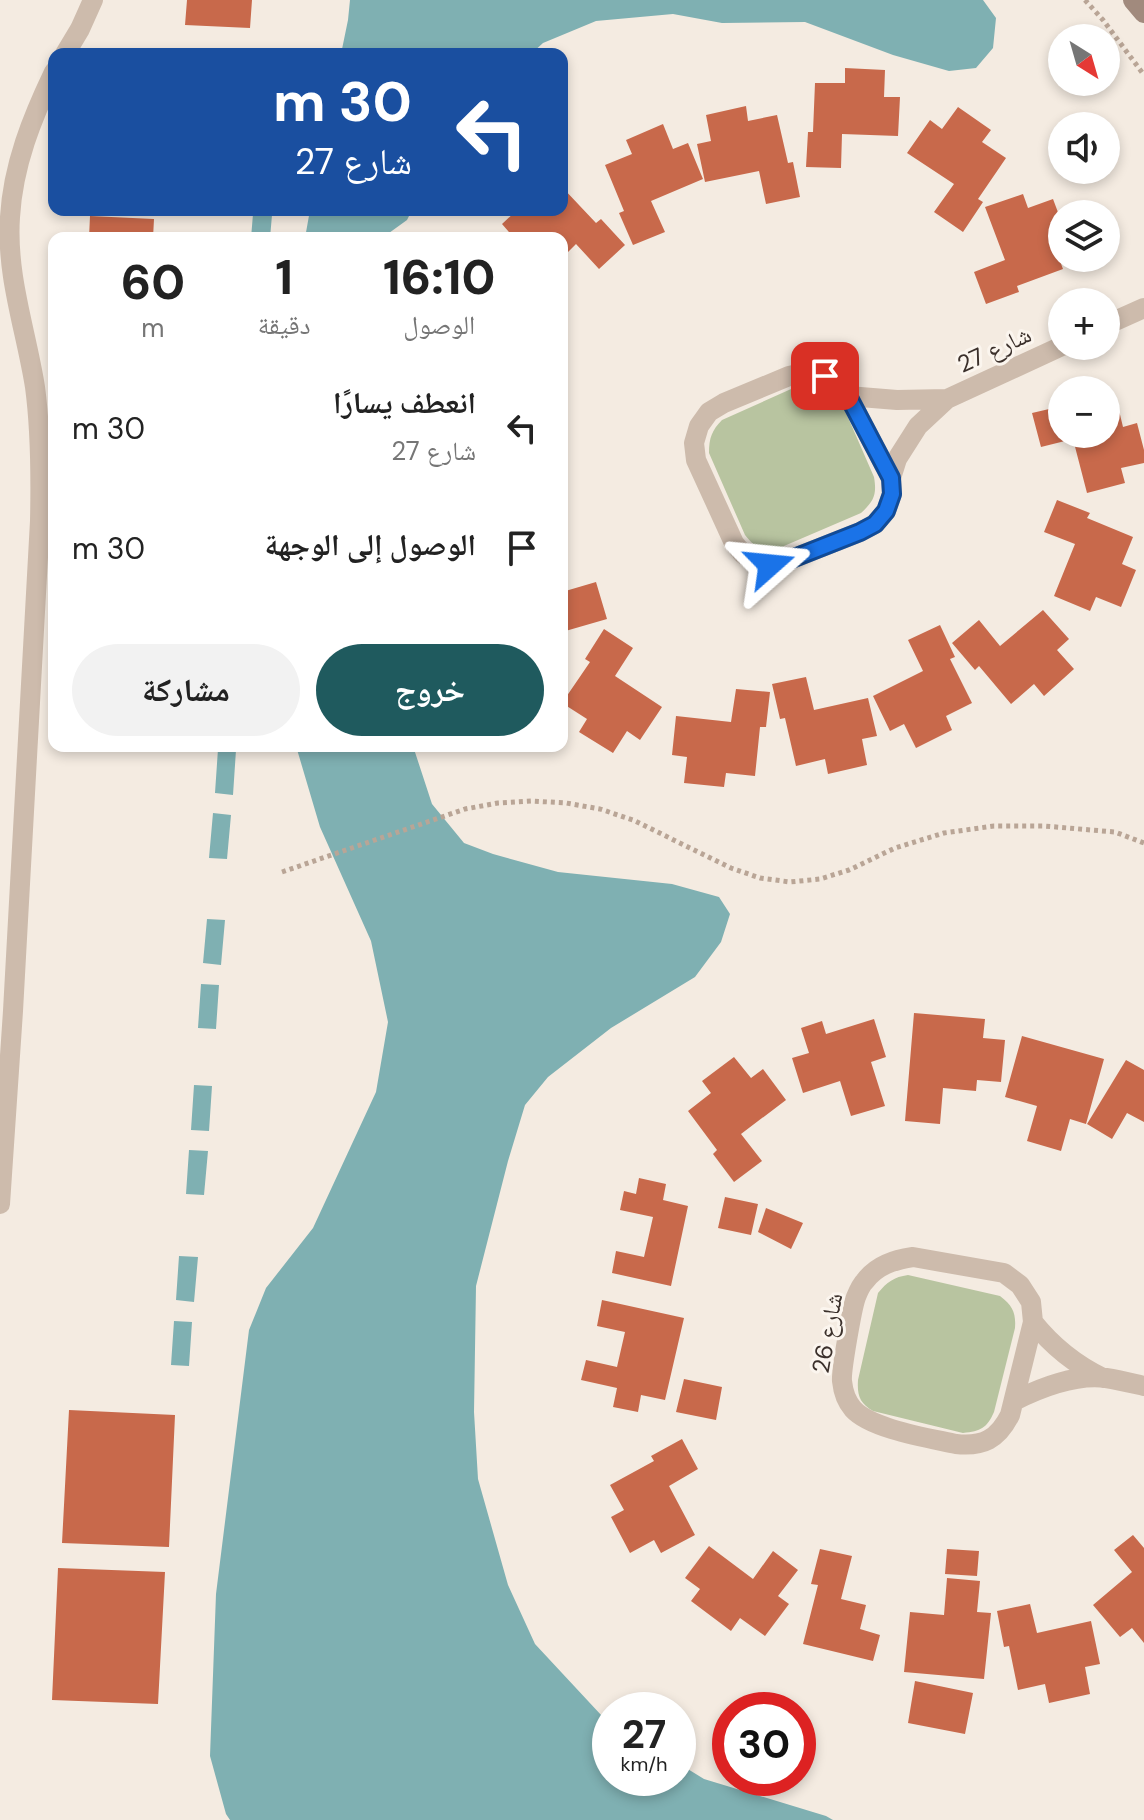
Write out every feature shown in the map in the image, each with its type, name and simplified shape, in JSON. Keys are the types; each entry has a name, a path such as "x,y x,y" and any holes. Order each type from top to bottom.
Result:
{"street":[{"path":"69,48 93,0"},
{"path":"1133,0 1144,13"},
{"path":"0,1204 7,1011 40,521 41,453 34,385 11,269 10,217 17,167 32,118 48,85"},
{"path":"1120,319 1144,308"},
{"name":"شارع 27","path":"891,478 840,385 825,376 807,372 789,376 709,412 699,426 694,443 696,460 734,543 755,562 770,565 784,562 875,524 886,511 892,494 891,478 897,459 918,426 947,399 1048,352"},
{"name":"شارع 27","path":"848,396 897,400 947,399"},
{"name":"شارع 26","path":"913,1257 1004,1273 1020,1285 1031,1302 1033,1322 1010,1415 1004,1427 983,1443 970,1446 956,1444 890,1428 863,1418 852,1408 845,1394 841,1378 856,1297 864,1281 878,1268 894,1260 913,1257"},
{"name":"شارع 26","path":"1033,1322 1064,1355 1103,1378"},
{"name":"شارع 26","path":"1014,1401 1057,1383 1080,1379 1103,1378 1144,1386"}],"path":[{"path":"1085,0 1144,75"},
{"path":"282,872 465,809 532,801 600,809 633,820 731,868 760,878 790,882 820,879 849,870 895,848 944,833 994,826 1044,826 1115,832 1144,843"}],"green space":[{"path":"809,381 821,382 840,399 874,477 874,497 861,513 777,549 762,548 745,535 709,453 710,439 722,420"},
{"path":"908,1275 1000,1296 1013,1310 1015,1328 994,1412 989,1422 979,1430 963,1433 873,1411 860,1398 858,1380 878,1293 891,1281"}],"water":[{"path":"350,0 983,0 996,18 993,48 976,68 949,71 893,55 805,22 722,23 673,14 596,21 538,48 342,48"},
{"path":"253,216 272,216 271,232 252,232"},
{"path":"309,216 409,216 390,232 306,232"},
{"path":"218,752 236,752 233,795 215,793"},
{"path":"298,752 415,752 432,804 464,843 558,872 672,884 719,897 730,914 721,942 695,977 611,1028 548,1077 525,1105 476,1286 474,1412 478,1479 508,1585 535,1644 592,1705 592,1796 696,1796 696,1774 712,1781 712,1796 760,1796 833,1820 230,1820 226,1814 210,1756 216,1594 249,1330 266,1288 313,1228 376,1092 388,1022 371,941 320,827"},
{"path":"213,813 231,815 227,859 209,858"},
{"path":"207,919 225,920 221,965 203,963"},
{"path":"201,984 219,985 216,1029 198,1028"},
{"path":"194,1085 212,1086 209,1131 191,1130"},
{"path":"189,1150 208,1151 204,1195 186,1194"},
{"path":"179,1256 198,1257 194,1302 176,1300"},
{"path":"174,1321 192,1322 189,1366 171,1365"}],"building":[{"path":"187,0 252,0 250,28 185,25"},
{"path":"845,68 885,70 884,97 900,97 898,136 842,134 841,168 806,167 808,132 813,132 815,83 845,83"},
{"path":"746,106 748,121 777,115 788,163 793,162 800,197 766,204 759,171 705,182 697,144 711,141 706,115"},
{"path":"958,107 991,130 982,142 1006,158 978,199 983,202 963,232 934,212 954,184 907,153 930,120 942,129"},
{"path":"663,124 673,149 688,143 703,179 651,201 665,232 633,245 619,213 624,211 605,165 632,154 626,140"},
{"path":"568,193 596,223 601,219 625,245 599,269 576,244 568,252 568,232 509,232 502,224 511,216 568,216"},
{"path":"1023,194 1028,208 1048,201 1048,272 1055,272 1017,286 1019,292 986,304 974,272 1005,260 985,207"},
{"path":"90,216 154,219 153,232 89,232"},
{"path":"1048,409 1048,445 1041,447 1032,413"},
{"path":"1120,415 1123,427 1137,423 1144,463 1121,468 1125,483 1087,493 1075,448 1120,448"},
{"path":"1057,500 1090,513 1087,518 1133,537 1122,564 1136,570 1121,607 1096,597 1090,611 1054,596 1075,544 1044,532"},
{"path":"596,582 607,619 568,630 568,590"},
{"path":"1043,610 1069,639 1057,650 1074,669 1044,696 1034,684 1011,704 979,666 975,670 952,643 979,620 1000,646"},
{"path":"940,625 955,657 950,659 972,703 946,716 952,730 916,748 904,724 890,731 873,696 923,671 908,640"},
{"path":"604,629 633,648 615,676 662,707 640,740 627,731 613,753 579,732 587,719 568,707 568,694 590,662 585,659"},
{"path":"806,677 814,710 868,698 877,736 862,739 867,765 828,774 825,759 796,766 785,718 780,719 772,684"},
{"path":"736,689 770,692 766,727 760,727 755,776 726,773 724,787 684,783 687,757 672,755 676,716 731,722"},
{"path":"914,1013 985,1019 983,1038 1005,1040 1001,1082 977,1080 976,1091 943,1088 940,1124 905,1121"},
{"path":"874,1019 886,1057 871,1062 885,1106 851,1116 840,1081 803,1093 792,1058 809,1053 801,1028 822,1021 826,1034"},
{"path":"1022,1036 1104,1059 1086,1124 1070,1119 1061,1151 1027,1141 1037,1106 1005,1097"},
{"path":"734,1057 751,1078 763,1069 786,1100 741,1134 762,1161 734,1182 713,1154 717,1150 688,1111 711,1093 702,1081"},
{"path":"1126,1060 1144,1070 1144,1122 1127,1113 1112,1139 1087,1124"},
{"path":"639,1178 666,1184 663,1200 688,1206 671,1286 612,1273 616,1251 644,1257 653,1217 620,1210 624,1191 636,1194"},
{"path":"725,1197 758,1204 751,1235 718,1228"},
{"path":"766,1208 803,1223 791,1249 758,1232"},
{"path":"602,1300 684,1318 665,1400 641,1395 638,1412 613,1407 617,1388 581,1380 586,1360 617,1367 625,1332 597,1326"},
{"path":"684,1379 722,1387 716,1420 676,1412"},
{"path":"69,1410 175,1415 169,1547 62,1543"},
{"path":"682,1439 698,1469 669,1486 695,1535 661,1553 654,1540 630,1553 611,1517 624,1510 610,1485 654,1461 651,1456"},
{"path":"1133,1535 1144,1548 1144,1643 1132,1628 1120,1637 1093,1605 1132,1572 1114,1550"},
{"path":"709,1546 753,1579 773,1551 798,1570 778,1596 789,1604 765,1636 740,1618 731,1631 691,1601 700,1589 685,1578"},
{"path":"820,1549 852,1556 841,1599 866,1605 860,1629 880,1635 873,1661 803,1644 818,1585 811,1584"},
{"path":"947,1549 979,1551 977,1576 945,1574"},
{"path":"58,1568 165,1572 158,1704 52,1700"},
{"path":"947,1578 980,1581 977,1612 991,1613 984,1679 904,1672 910,1612 944,1615"},
{"path":"1030,1604 1037,1633 1091,1621 1100,1664 1085,1667 1090,1694 1049,1703 1045,1684 1018,1690 1009,1646 1004,1647 997,1611"},
{"path":"915,1681 973,1693 965,1734 908,1723"}],"route":[{"path":"770,565 875,524 886,511 892,494 891,478 848,396 840,385 825,376"}]}
